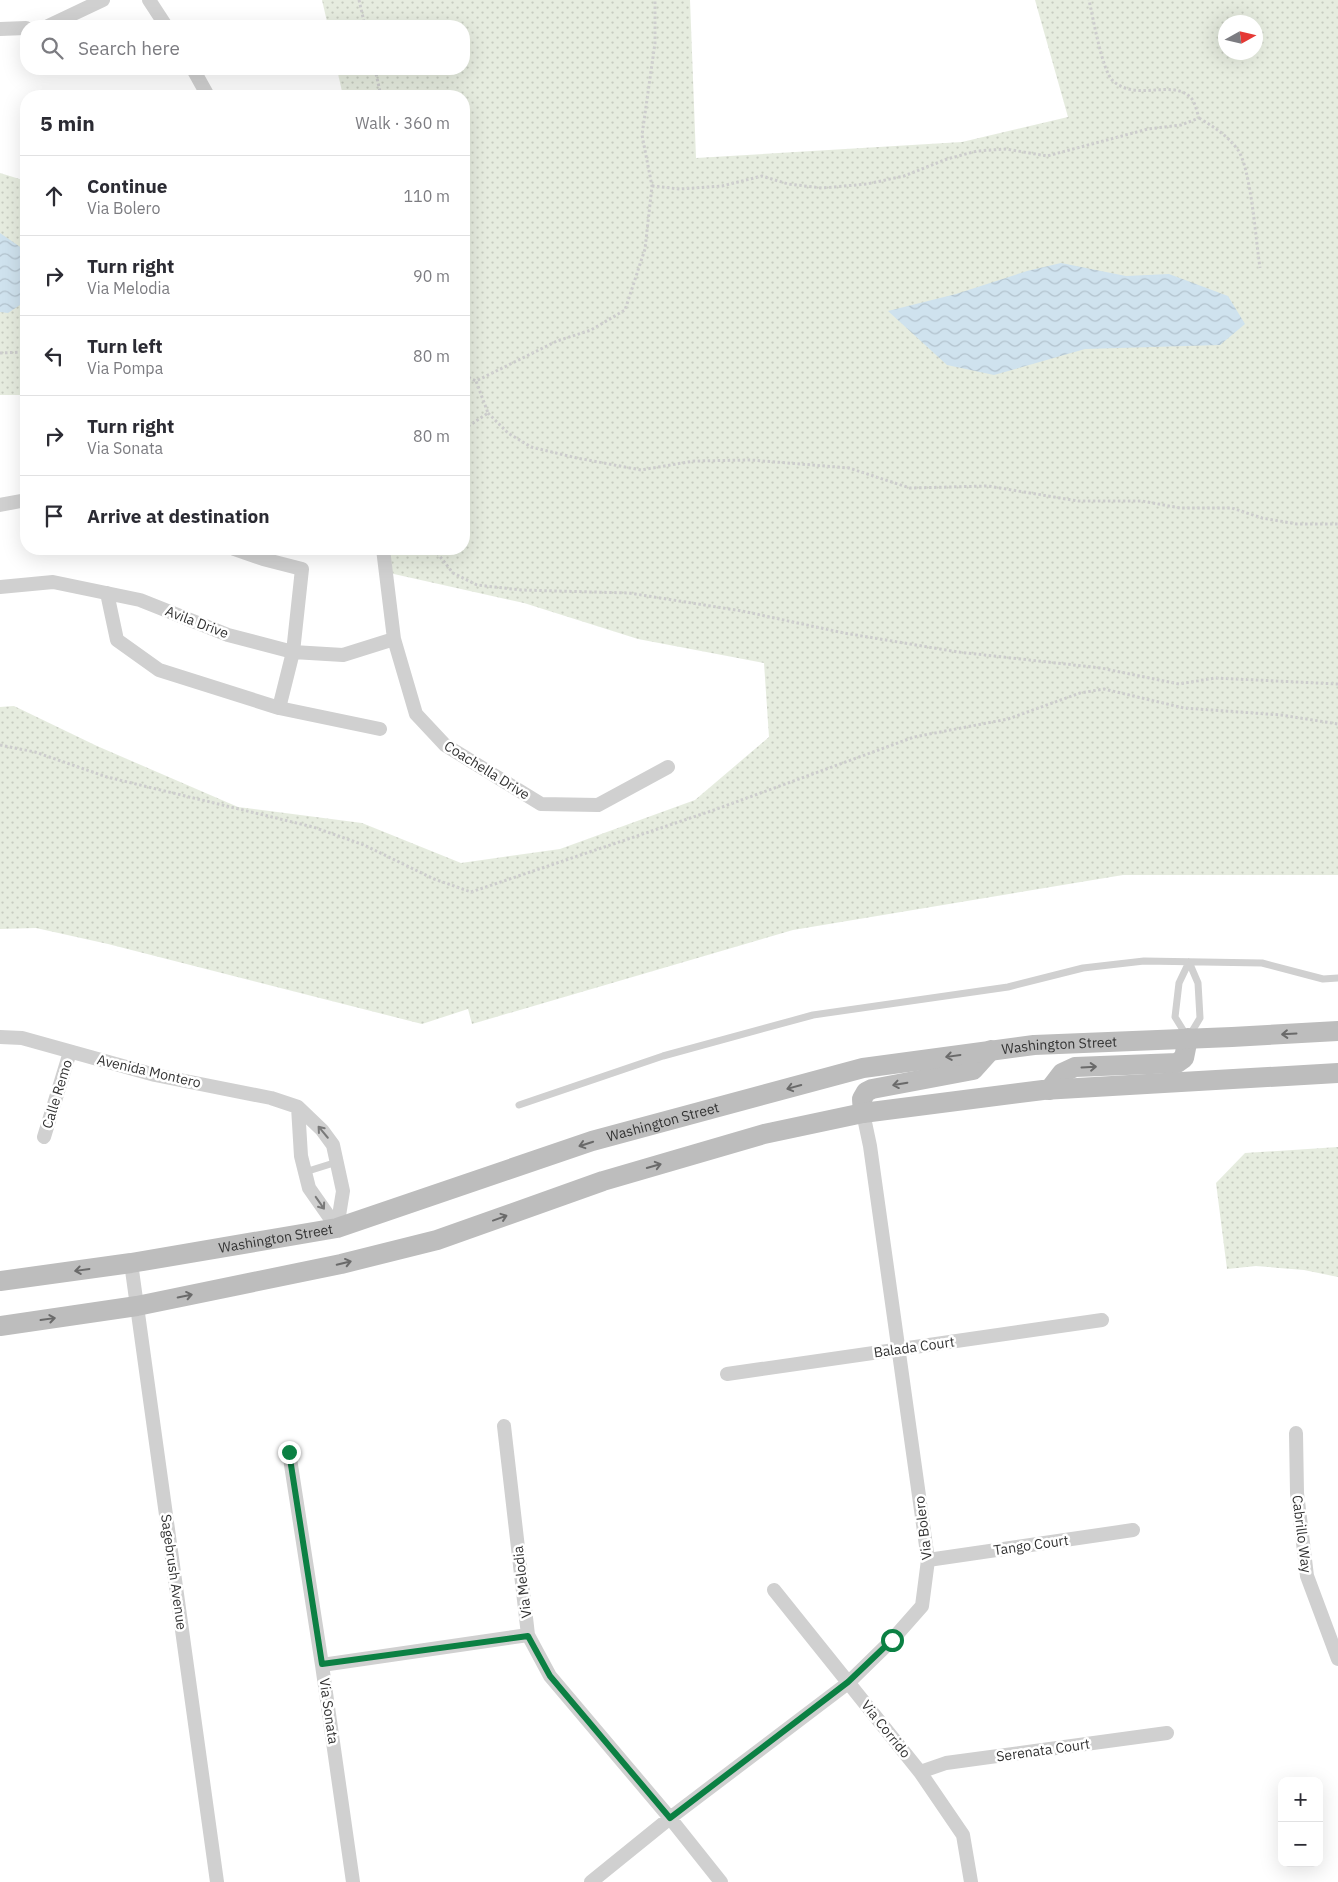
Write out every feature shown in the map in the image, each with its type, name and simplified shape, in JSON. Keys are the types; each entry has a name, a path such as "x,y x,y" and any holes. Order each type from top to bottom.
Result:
{"main road":[{"name":"Washington Street","path":"0,1281 131,1263 338,1228 592,1142 863,1068 1034,1045 1338,1031"},
{"path":"1049,1090 1062,1074 1075,1067 1178,1062 1184,1058 1188,1038"},
{"path":"863,1113 862,1099 866,1092 872,1089 973,1070 991,1050"},
{"path":"0,1326 137,1306 341,1264 438,1240 603,1181 764,1134 863,1113 1049,1090 1338,1072"}],"street":[{"path":"61,20 104,0"},
{"path":"149,0 162,20"},
{"path":"0,29 20,28"},
{"path":"196,75 204,90"},
{"path":"0,505 20,501"},
{"path":"249,555 262,560 302,569 293,652 279,708"},
{"name":"Coachella Drive","path":"384,555 394,639 416,714 445,745 541,804 598,805 668,767"},
{"name":"Avila Drive","path":"0,587 53,582 140,600 228,635 293,652 344,655 394,639"},
{"path":"107,593 117,640 159,670 279,708 380,729"},
{"name":"Avenida Montero","path":"0,1037 22,1038 155,1075 271,1098 298,1107 322,1130 333,1145 343,1191 338,1228"},
{"name":"Calle Remo","path":"44,1137 70,1052"},
{"path":"298,1107 301,1156 309,1188 338,1228"},
{"name":"Via Bolero","path":"591,1882 670,1818 848,1682 892,1640 922,1606 928,1560 870,1146 863,1113"},
{"name":"Sagebrush Avenue","path":"131,1263 217,1882"},
{"name":"Balada Court","path":"727,1374 1102,1320"},
{"name":"Via Melodia","path":"504,1426 528,1636 550,1676 670,1818 721,1882"},
{"name":"Cabrillo Way","path":"1296,1432 1297,1493 1307,1576 1338,1659"},
{"name":"Via Sonata","path":"289,1452 353,1882"},
{"name":"Tango Court","path":"928,1560 1133,1530"},
{"name":"Via Corrido","path":"774,1590 920,1772 963,1835 971,1882"},
{"path":"322,1664 528,1636"},
{"name":"Serenata Court","path":"920,1772 946,1763 1167,1733"}],"lane":[{"path":"519,1105 662,1056 813,1015 1008,987 1082,968 1144,961 1262,963 1324,979 1338,978"},
{"path":"1189,962 1198,983 1200,1018 1188,1038 1175,1017 1179,983 1189,962"},
{"path":"306,1172 337,1162"}],"path":[{"path":"359,0 364,20"},
{"path":"476,381 557,341 591,330 625,310 645,248 652,186 642,135 655,43 656,0"},
{"path":"1089,0 1104,62 1112,80 1128,90 1147,92 1179,90 1192,98 1199,118 1223,133 1239,152 1247,177 1260,268"},
{"path":"376,75 380,90"},
{"path":"652,186 680,189 722,186 762,176 788,184 822,188 867,184 904,176 947,159 977,151 1006,149 1047,156 1148,129 1181,125 1199,118"},
{"path":"0,353 20,352"},
{"path":"470,378 476,381 488,413 508,433 531,447 641,470 694,461 761,460 849,468 910,488 988,486 1078,501 1142,501 1180,508 1232,508 1262,518 1297,524 1338,524"},
{"path":"470,424 488,413"},
{"path":"439,555 453,573 478,585 521,590 628,593 742,611 882,640 958,652 1102,668 1179,684 1215,678 1338,684"}],"shaded area":[{"path":"322,0 690,0 696,158 962,142 1068,117 1035,0 1338,0 1338,875 1123,875 793,930 472,1024 468,1009 422,1024 108,944 36,928 0,929 0,707 14,706 97,746 238,807 362,823 461,863 560,849 695,800 769,737 764,663 638,639 524,603 385,572 384,555 470,555 470,90 342,90 338,75 470,75 470,20 327,20"},
{"path":"0,173 20,179 20,395 0,395"},
{"path":"1338,1147 1338,1277 1304,1270 1256,1266 1227,1269 1216,1183 1245,1153"}],"water":[{"path":"0,233 20,247 20,305 8,313 0,312"},
{"path":"1061,263 1126,276 1169,274 1228,296 1245,324 1220,345 1085,349 994,375 947,365 888,311 956,294 1027,271"}],"route":[{"path":"289,1452 322,1664 528,1636 550,1676 670,1818 848,1682 892,1640"}]}
